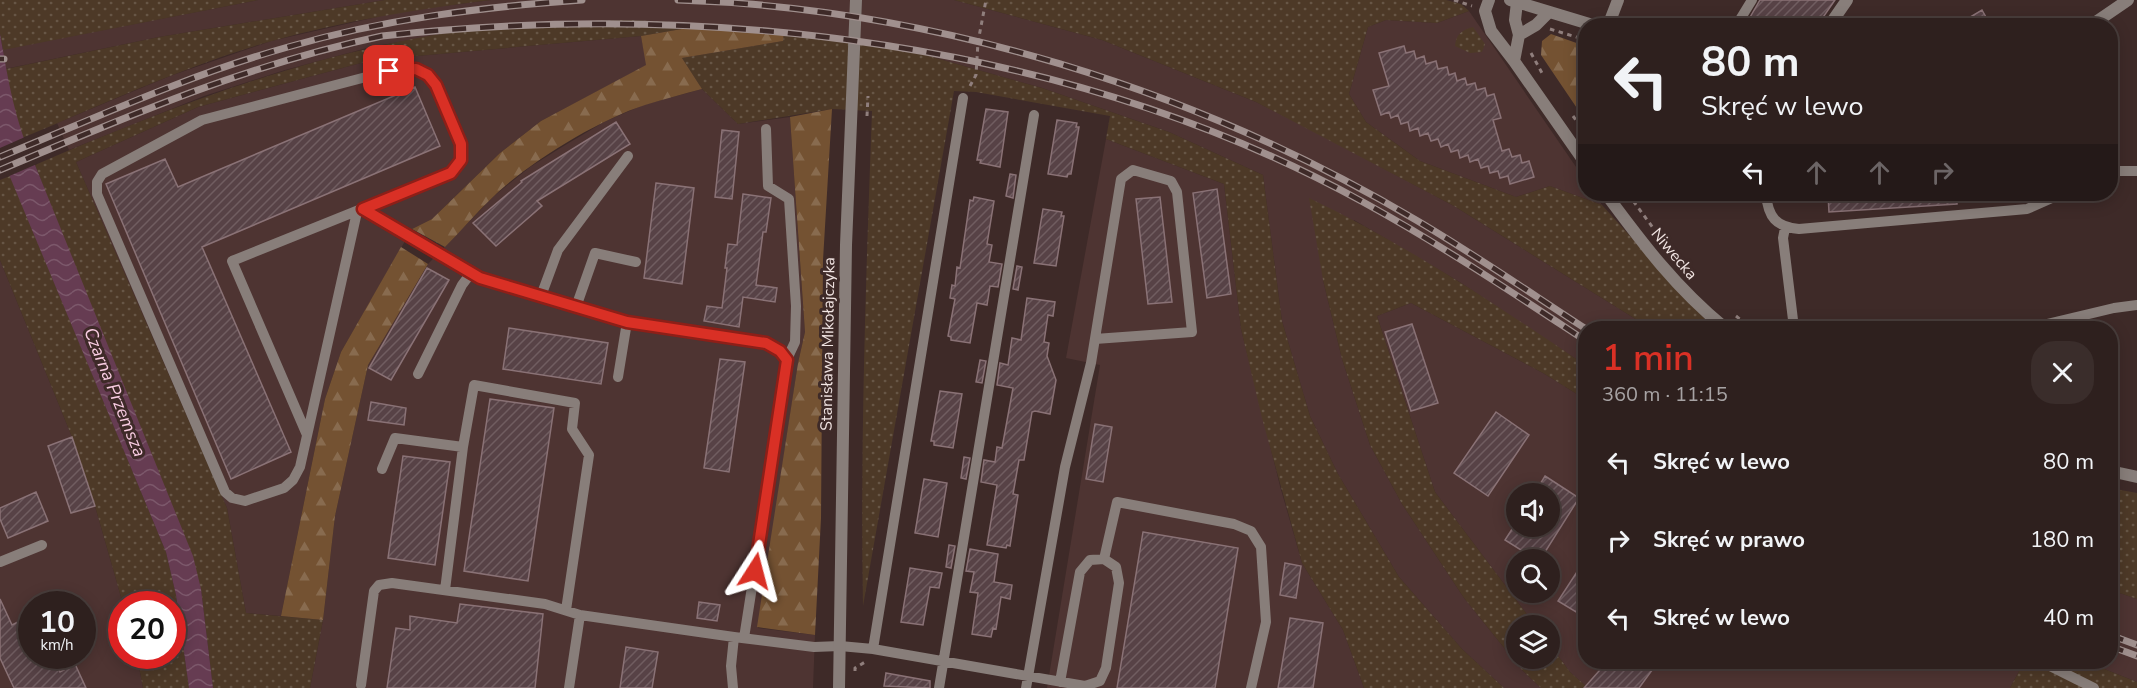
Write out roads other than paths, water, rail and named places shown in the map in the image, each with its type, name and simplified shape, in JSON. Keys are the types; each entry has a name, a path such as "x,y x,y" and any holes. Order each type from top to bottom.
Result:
{"street":[{"name":"Stanisława Mikołajczyka","path":"839,688 846,245 856,0"},
{"path":"1489,0 1485,12 1491,31 1578,153"},
{"path":"1611,18 1618,0"},
{"path":"1835,18 1847,0"},
{"path":"2102,18 2128,0"},
{"path":"1514,61 1519,35 1513,1 1578,21"},
{"path":"1519,35 1536,25 1549,12"},
{"name":"Niwecka","path":"1611,201 1664,271 1716,321"},
{"path":"2118,473 2137,477"}],"lane":[{"path":"1741,18 1752,0"},
{"path":"307,435 232,261 451,173 461,160 461,144 436,85 428,75 416,69 389,71 202,120 102,174 97,182 97,194 225,492 232,498 245,501 284,488 293,480 300,467 360,210"},
{"path":"873,649 963,98"},
{"path":"939,688 1034,115"},
{"path":"733,688 730,666 739,638 787,360 795,342 796,306 789,200 768,186 765,129"},
{"path":"541,296 558,250 628,156"},
{"path":"1026,688 1030,676 1065,467 1091,363 1121,179 1133,170 1171,181 1177,192 1192,332 1095,339"},
{"path":"2118,171 2137,171"},
{"path":"1767,201 1773,219 1785,228 1799,229 2027,209 2045,201"},
{"path":"360,210 480,278 627,322 766,343 780,351 787,360"},
{"path":"1785,228 1783,238 1793,321"},
{"path":"576,307 595,253 636,262"},
{"path":"418,375 462,285 471,273"},
{"path":"2060,321 2137,305"},
{"path":"618,377 627,322"},
{"path":"445,590 474,385 575,403 572,429 589,455 566,610"},
{"path":"382,469 395,438 464,447"},
{"path":"1104,559 1117,502 1234,524 1251,531 1261,547 1266,622 1251,688"},
{"path":"0,562 42,544"},
{"path":"361,685 374,591 379,585 392,583 545,604 580,615 739,638 814,647 840,646 873,649 1030,676 1060,682 1085,686 1100,681 1106,668 1119,583 1116,567 1104,559 1090,560 1080,572 1060,682"},
{"path":"569,688 580,615"},
{"path":"2056,669 2094,688"}],"water":[{"name":"Czarna Przemsza","path":"0,34 13,101 22,133 193,556 201,589 213,688 189,688 186,667 186,591 175,591 166,552 0,153"}],"railway":[{"path":"0,157 178,84 251,58 324,37 434,16 507,6 582,0"},
{"path":"678,0 774,6 870,19 966,39 1060,64 1153,95 1243,131 1331,173 1438,233 1578,324"},
{"path":"0,170 141,112 236,77 284,61 382,36 506,26 633,24 760,31 887,46 1012,70 1134,104 1251,147 1392,218 1476,269 1578,336"},
{"path":"2118,638 2137,645"},
{"path":"2118,649 2137,656"}]}
